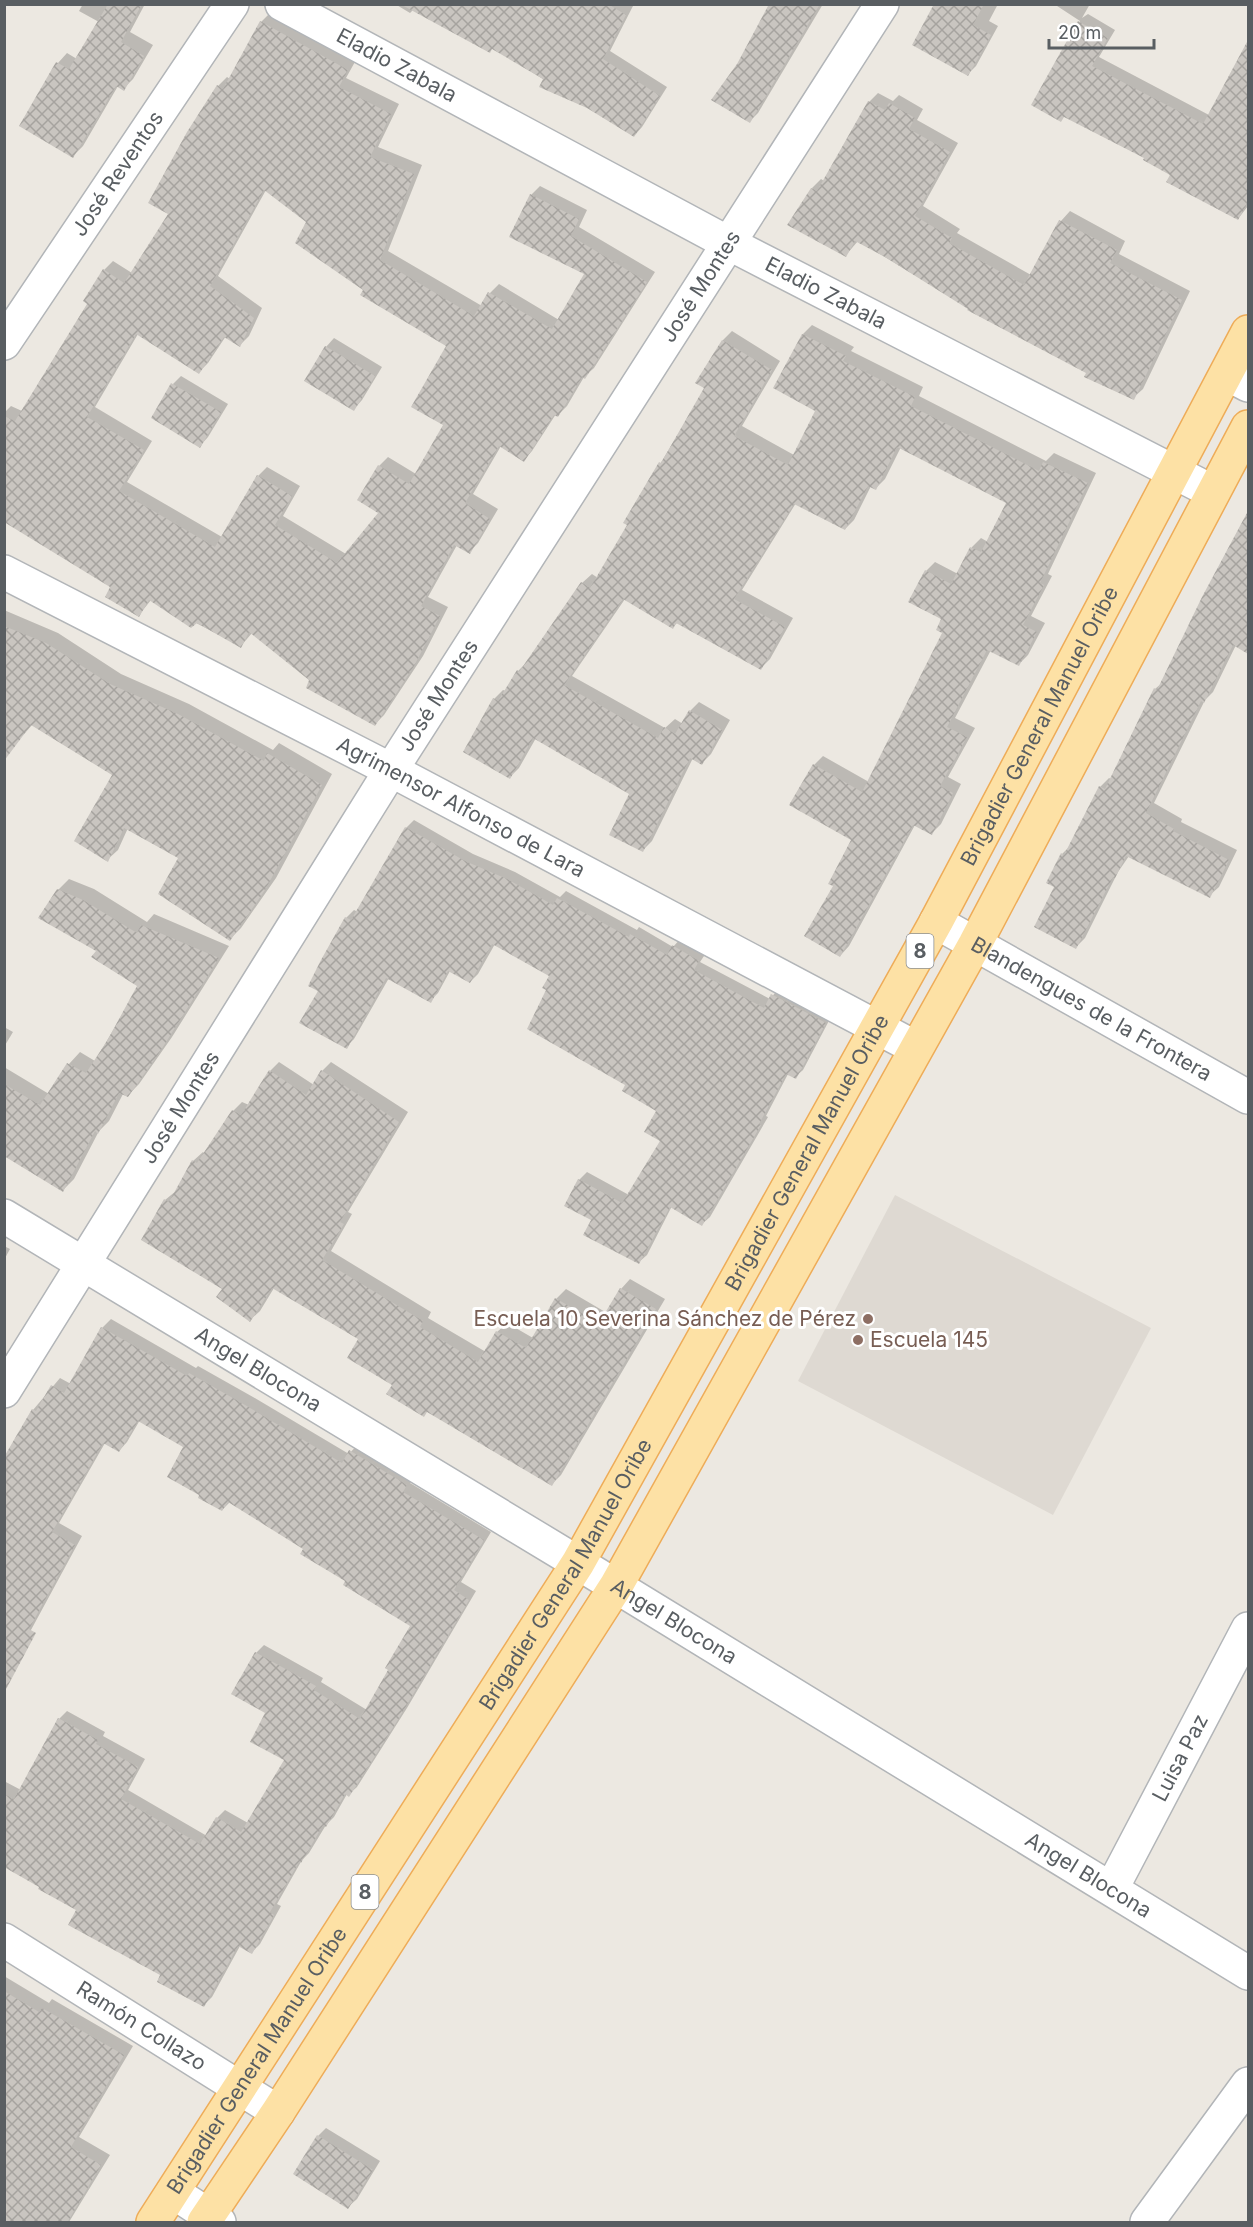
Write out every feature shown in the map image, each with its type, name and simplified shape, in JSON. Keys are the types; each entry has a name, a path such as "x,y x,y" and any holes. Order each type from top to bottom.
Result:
{"main road":[{"name":"Brigadier General Manuel Oribe","path":"153,2223 578,1563 936,922 1175,471 1238,379 1248,332"},
{"name":"Brigadier General Manuel Oribe","path":"211,2220 616,1586 975,944 1248,427"}],"street":[{"name":"José Reventos","path":"4,343 232,4"},
{"name":"Eladio Zabala","path":"282,4 730,244 1213,492"},
{"name":"José Montes","path":"4,1391 391,770 882,4"},
{"name":"Agrimensor Alfonso de Lara","path":"4,572 391,770 916,1047"},
{"name":"Blandengues de la Frontera","path":"936,922 1248,1097"},
{"name":"Angel Blocona","path":"4,1216 1248,1972"},
{"name":"Luisa Paz","path":"1112,1888 1248,1629"},
{"name":"Ramón Collazo","path":"4,1940 240,2086 278,2112"},
{"path":"1147,2223 1248,2084"},
{"path":"173,2192 211,2220"}],"shaded area":[{"path":"895,1195 1151,1328 1053,1515 798,1381"}],"building":[{"path":"108,4 142,4 121,42 144,56 124,91 116,86 73,158 19,126 56,62 69,69"},
{"path":"400,4 608,4 626,15 603,59 660,96 634,137 587,108 539,87 543,79 492,49 490,53"},
{"path":"769,4 820,4 750,123 711,100 737,64"},
{"path":"934,4 984,4 973,25 991,35 968,76 912,45"},
{"path":"260,21 348,70 339,87 391,114 370,157 414,174 380,260 474,316 488,292 552,329 584,274 509,237 530,194 579,219 571,236 647,282 585,379 582,377 558,417 554,415 524,462 499,446 465,503 490,519 470,554 454,545 421,606 440,616 414,666 375,726 306,688 309,680 249,632 241,648 197,623 191,628 149,600 139,617 105,597 110,587 4,522 4,416 15,421 87,304 83,301 103,269 124,283 168,214 148,203 187,132 217,85 223,89","holes":["264,190 306,222 295,243 363,290 360,295 446,346 411,407 443,425 409,484 378,465 357,500 378,513 337,563 275,525 292,496 257,475 215,547 119,491 144,450 87,417 136,334 199,374 224,337 240,347 254,318 210,286"]},
{"path":"1078,21 1108,38 1092,66 1203,124 1248,40 1248,202 1238,220 1166,182 1170,175 1143,160 1144,158 1064,117 1061,122 1031,105"},
{"path":"868,101 885,110 889,103 915,118 909,129 950,152 915,216 952,238 949,243 1024,285 1059,220 1117,250 1110,263 1182,300 1134,400 1084,377 1086,373 967,310 885,257 855,241 846,257 787,225 811,188 817,191"},
{"path":"802,334 846,356 843,361 915,397 911,406 1039,471 1043,462 1088,483 1040,583 1044,585 1023,625 1037,632 1019,666 987,650 947,727 967,737 940,786 953,793 932,835 913,825 840,957 804,936 833,886 828,884 851,840 789,805 813,764 862,792 942,633 936,630 941,619 908,602 925,570 951,584 970,547 981,552 1006,503 897,447 876,490 868,486 845,530 794,504 734,599 785,627 761,670 676,623 673,629 623,599 564,685 658,738 664,727 675,734 689,710 722,730 702,765 690,758 643,852 609,835 629,794 533,738 510,779 463,752 493,698 498,701 517,670 519,672 581,582 590,588 627,525 623,523 704,388 695,383 722,340 772,370 734,436 788,465 815,411 773,388"},
{"path":"325,346 375,376 354,411 304,381"},
{"path":"171,383 221,412 200,448 151,418"},
{"path":"1248,511 1248,654 1233,645 1204,703 1201,701 1146,813 1174,829 1173,831 1229,860 1210,898 1126,856 1076,949 1034,927 1054,887 1046,883 1061,853 1064,855 1099,786 1105,789 1154,688 1157,690 1202,597"},
{"path":"4,626 46,643 110,684 178,714 264,761 267,753 322,785 265,890 230,941 158,894 178,858 124,828 108,862 74,841 112,775 31,725 4,761"},
{"path":"405,827 465,861 507,879 553,905 557,898 667,955 672,945 699,961 694,970 764,1008 771,994 826,1023 796,1079 786,1074 759,1124 761,1125 702,1226 670,1207 639,1264 583,1235 591,1220 564,1206 578,1179 622,1203 660,1141 644,1132 656,1111 622,1091 625,1085 527,1029 546,990 542,988 549,976 492,944 470,983 448,971 431,1003 386,978 347,1049 299,1023 318,991 308,986 321,960 345,917 351,920"},
{"path":"57,889 83,900 137,933 141,925 219,958 161,1050 128,1097 119,1093 98,1134 95,1131 63,1192 4,1156 4,1084 40,1105 67,1063 86,1073 107,1041 137,986 91,957 96,951 38,918"},
{"path":"269,1070 306,1095 321,1070 399,1122 340,1222 344,1224 322,1260 423,1321 420,1327 478,1362 496,1331 526,1348 555,1298 599,1323 620,1288 656,1309 552,1486 427,1412 424,1417 386,1394 392,1385 347,1358 358,1339 272,1288 250,1322 216,1297 222,1289 141,1240 164,1199 169,1202 192,1160 197,1163 232,1110 241,1115"},
{"path":"101,1327 187,1376 189,1373 342,1463 349,1450 407,1485 403,1492 484,1540 454,1590 469,1600 399,1718 349,1797 345,1794 326,1827 323,1825 301,1863 299,1862 270,1912 274,1915 252,1954 238,1946 204,2007 157,1982 160,1975 68,1925 76,1910 4,1867 4,1794 14,1799 58,1718 98,1740 96,1744 138,1767 121,1799 200,1844 216,1817 241,1832 284,1760 250,1742 265,1713 231,1694 255,1652 316,1686 314,1690 360,1719 388,1670 385,1668 410,1626 343,1585 345,1581 300,1554 303,1549 228,1502 222,1511 167,1477 183,1447 138,1421 119,1452 103,1443 52,1532 75,1545 29,1629 36,1633 4,1693 4,1457 32,1409 36,1411 51,1385 64,1393"},
{"path":"4,1991 39,2012 42,2008 124,2055 71,2147 101,2165 67,2223 4,2223"},
{"path":"317,2135 373,2170 348,2209 293,2174"}],"place":[{"name":"Escuela 10 Severina Sánchez de Pérez","path":"868,1319"},
{"name":"Escuela 145","path":"858,1340"}]}
